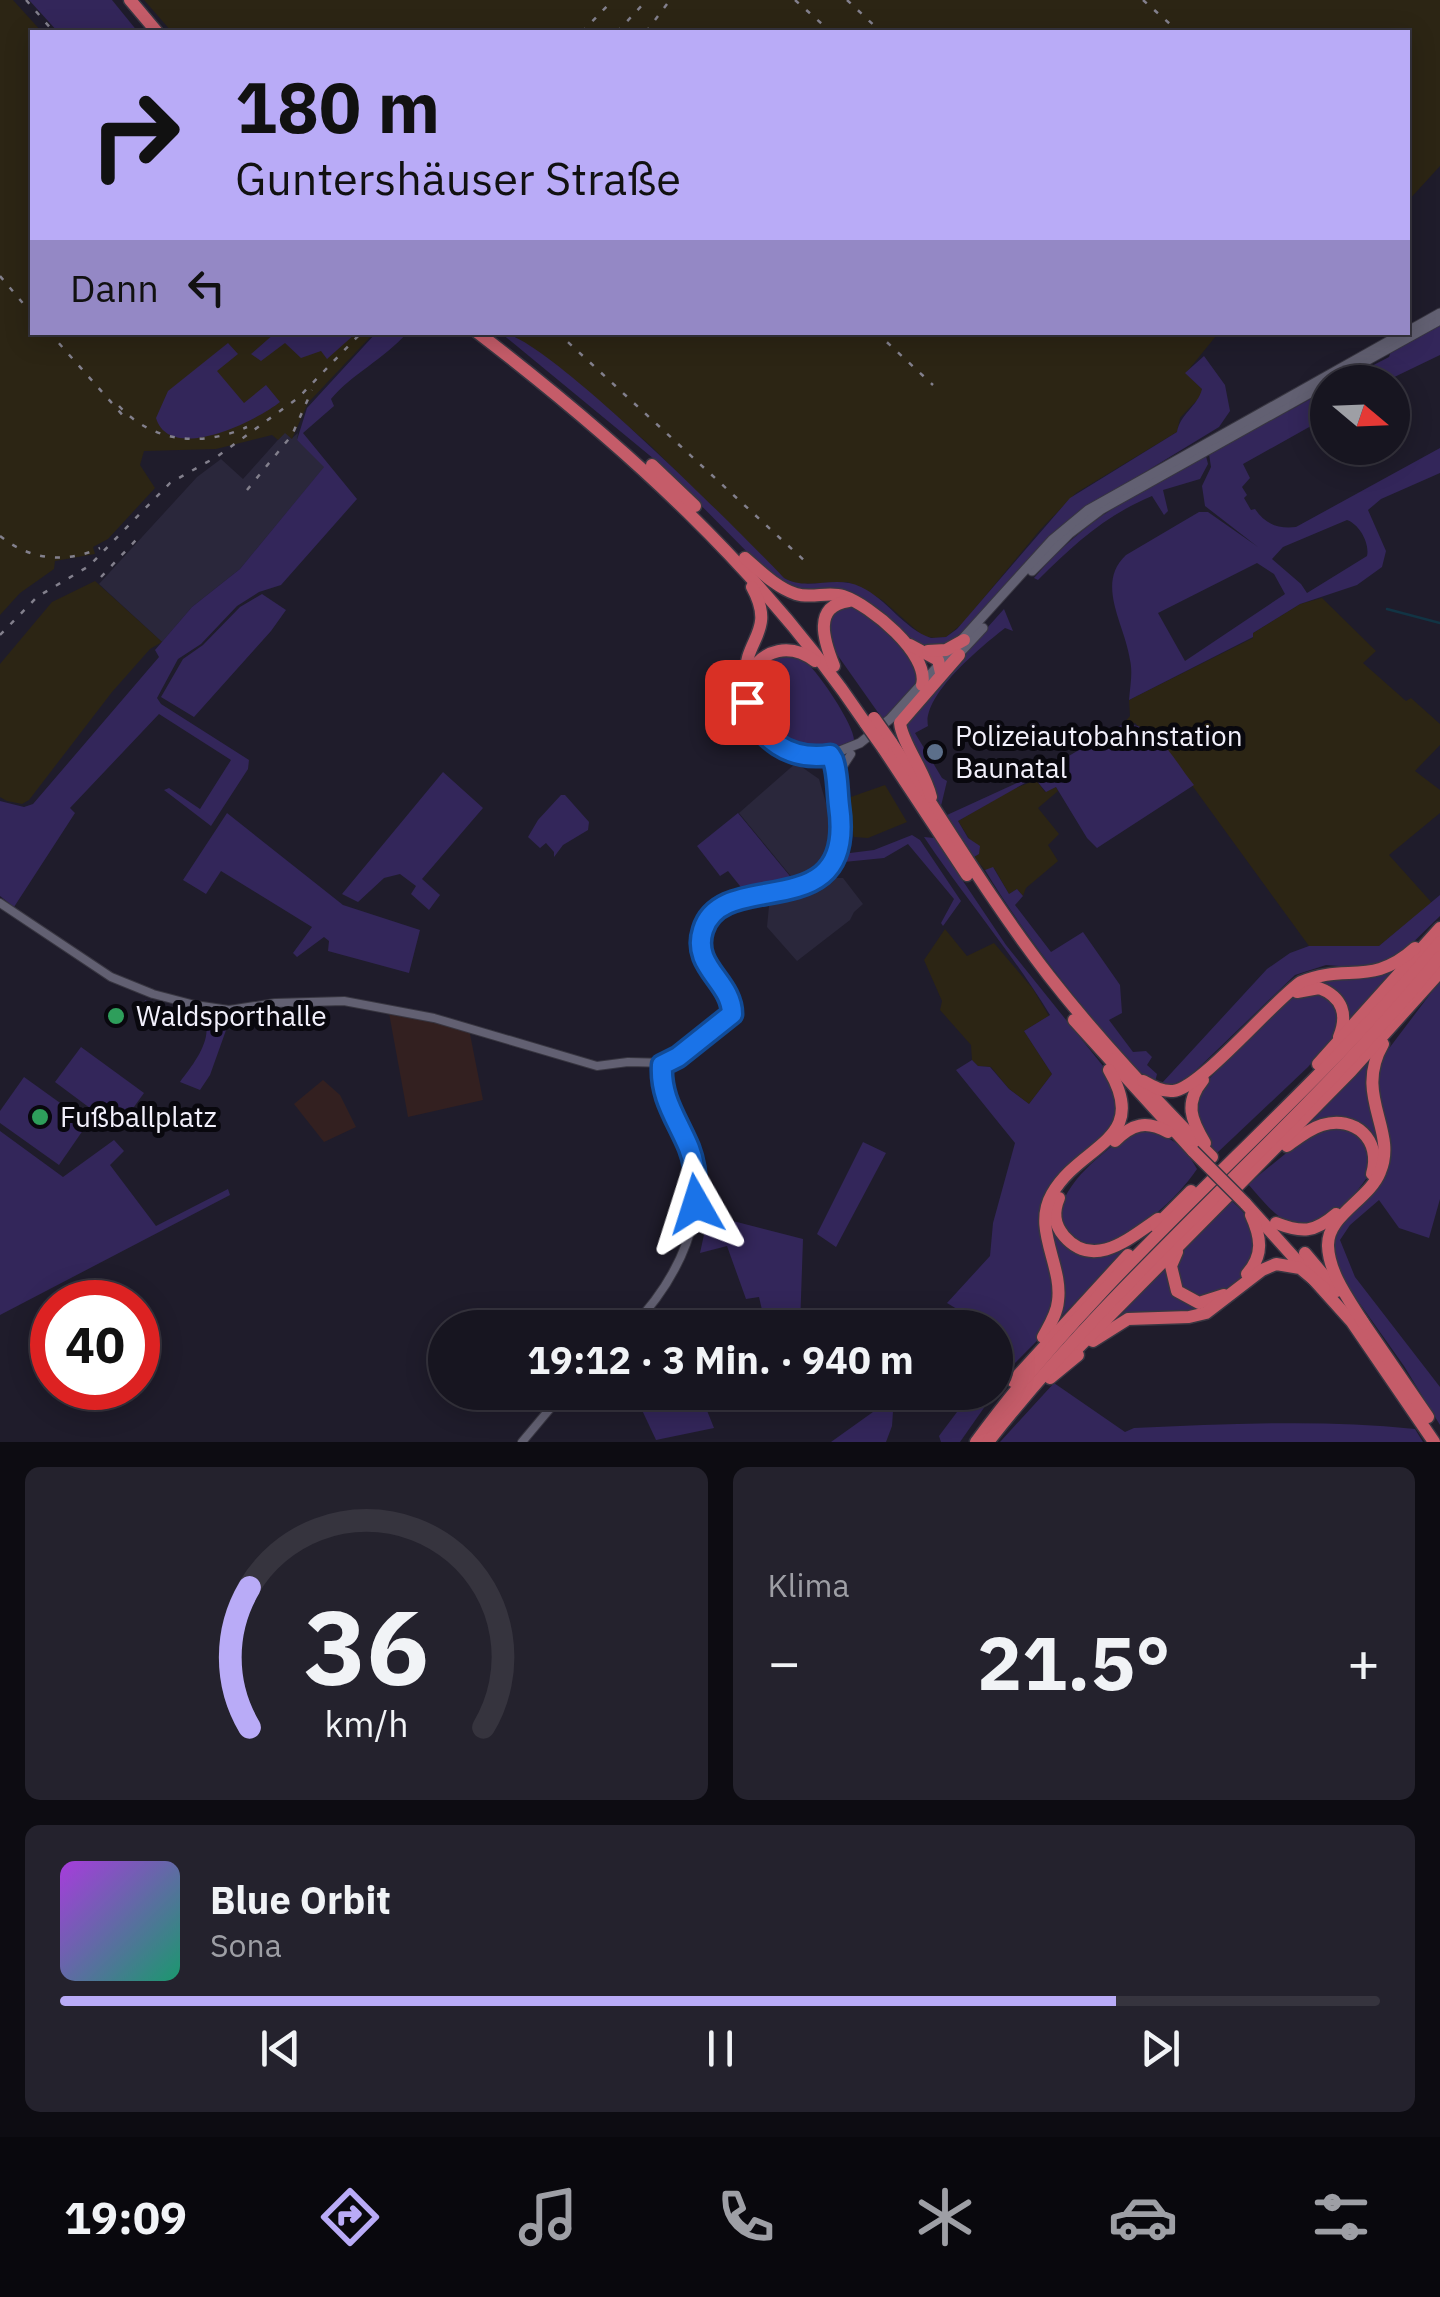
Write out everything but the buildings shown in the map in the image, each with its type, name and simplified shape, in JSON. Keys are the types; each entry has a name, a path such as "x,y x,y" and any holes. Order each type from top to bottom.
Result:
{"highway":[{"path":"119,0 144,30"},
{"path":"130,0 155,30"},
{"path":"481,335 604,434 740,559 789,592 838,595 856,602 908,644 924,667 922,684"},
{"path":"495,335 664,476 834,666 1014,942 1085,1035 1120,1090 1123,1116 1114,1132 1051,1196 1046,1226 1058,1301 1050,1325 1013,1381"},
{"path":"740,559 838,685"},
{"path":"740,559 763,614 760,634 746,665 749,708 759,728 774,744 832,765"},
{"path":"834,666 825,642 824,619 838,603 856,602"},
{"path":"908,644 925,651 946,650 964,640"},
{"path":"746,687 749,673 769,653 797,651 810,657 870,721"},
{"path":"925,651 941,669"},
{"path":"928,807 923,771 900,723 960,655"},
{"path":"940,826 1024,943 1116,1055 1352,1322 1434,1442"},
{"path":"1116,1055 1145,1082 1166,1091 1180,1090 1302,982 1321,975 1362,974 1390,968 1440,928"},
{"path":"1013,1381 1082,1302 1326,1056 1440,928"},
{"path":"973,1442 1078,1321 1355,1039 1440,942"},
{"path":"991,1442 1090,1322 1316,1094 1440,957"},
{"path":"991,1442 1396,1024 1440,972"},
{"path":"1195,1145 1190,1110 1196,1088 1288,998 1304,989 1326,990 1343,1008 1343,1026 1326,1056"},
{"path":"1396,1024 1378,1053 1371,1081 1383,1166 1372,1188 1336,1222 1328,1238 1329,1255 1364,1324 1440,1436"},
{"path":"1085,1035 1195,1145"},
{"path":"1173,1209 1118,1246 1102,1252 1090,1252 1071,1243 1058,1228 1055,1209 1073,1180 1130,1128 1152,1124 1212,1157 1250,1206 1276,1223 1303,1232 1326,1223 1372,1176 1375,1155 1372,1143 1353,1126 1328,1124 1303,1135 1256,1168"},
{"path":"1193,1230 1171,1266 1172,1284 1190,1301 1208,1302 1224,1295 1248,1273 1258,1257 1260,1236 1250,1206"},
{"path":"1276,1223 1364,1324"},
{"path":"1050,1378 1120,1322 1138,1317 1206,1313 1269,1266 1300,1268 1324,1288"},
{"path":"973,1442 994,1410"}],"main road":[{"path":"1410,330 1440,316"},
{"path":"1410,334 1440,316"},
{"path":"832,765 881,734 1052,540 1088,510 1401,335"},
{"path":"1357,365 1408,335"},
{"path":"832,765 960,655 1055,547 1086,520 1310,392"}],"street":[{"path":"0,903 111,977 195,1006 228,1010 275,1003 344,1001 450,1022 586,1064 662,1065 729,1018 732,1009 728,994 700,952 704,925 713,912 729,903 798,887 822,874 834,858 842,837 832,765 850,754"},
{"path":"648,1310 672,1272 693,1224 696,1204 693,1163 664,1096 662,1065"},
{"path":"522,1442 549,1410"}],"shaded area":[{"path":"0,0 13,0 40,30 30,30 30,335 372,335 308,403 292,439 285,433 278,440 272,435 216,449 144,451 140,465 155,488 108,539 93,547 95,554 55,561 54,569 20,593 0,615"},
{"path":"29,0 112,0 136,30 56,30"},
{"path":"144,0 1440,0 1440,166 1410,199 1410,30 170,30"},
{"path":"1440,323 1440,355 1410,369 1410,365 1374,365 1389,357 1391,351"},
{"path":"273,335 354,335 327,359 321,351 301,358 285,343 261,361 251,354"},
{"path":"374,335 405,335 339,390 331,399 334,406 303,433 357,499 281,585 259,592 237,606 201,644 178,659 157,698 249,760 248,769 211,826 164,790 169,788 200,809 231,760 159,714 70,808 75,813 14,907 0,896 0,801 24,807 33,804 159,657 155,650 192,607 240,569 324,467 297,440 307,408"},
{"path":"503,335 523,342 557,365 599,400 784,578 861,587 912,628 931,638 946,637 957,629 1070,498 1177,432 1202,389 1185,373 1204,356 1225,385 1230,411 1219,427 1086,508 963,635 939,649 917,645 864,603 799,593 760,565 660,464"},
{"path":"513,335 1216,336 1186,373 1202,389 1201,396 1180,418 1177,432 1076,493 963,623 946,637 935,638 923,636 882,600 848,582 798,584 783,578 651,446"},
{"path":"228,343 238,354 217,371 244,403 266,385 280,402 234,428 214,434 178,438 164,431 156,418 168,391"},
{"path":"1310,399 1310,427 1243,464 1250,478 1242,487 1251,510 1255,509 1272,524 1296,527 1440,448 1440,473 1381,499 1368,510 1386,551 1382,567 1357,585 1300,604 1253,633 1253,637 1129,700 1131,665 1112,591 1117,566 1126,555 1199,512 1208,512 1258,547 1205,506 1202,486 1211,467 1209,454","holes":["1347,520 1356,525 1367,545 1367,556 1307,593 1272,559 1283,547","1257,563 1274,574 1285,594 1185,661 1158,613"]},
{"path":"285,432 292,438 298,433 297,440 326,465 240,569 192,607 162,642 99,584 197,477 221,459 243,479"},
{"path":"1206,456 1208,464 1200,479 1163,490 1168,511 1164,515 1152,496 1135,504 1091,532 1038,580 1034,578 1093,522"},
{"path":"95,581 162,642 150,649 112,692 29,800 22,804 7,801 0,797 0,664 52,602"},
{"path":"262,594 286,610 194,717 161,697 183,659 203,645 240,607"},
{"path":"1322,598 1376,651 1363,663 1406,701 1411,698 1440,724 1440,745 1415,771 1440,790 1440,813 1389,855 1432,903 1379,946 1309,946 1178,766 1135,723 1123,724 1130,716 1129,700 1253,638 1253,633 1300,604"},
{"path":"849,605 861,610 912,654 920,684 884,721 829,643 829,615"},
{"path":"1004,609 1013,631 1005,628 956,672 934,700 928,726 915,733 947,781 941,806 903,730 912,712"},
{"path":"783,655 801,658 812,668 842,712 854,740 827,748 799,747 775,735 765,724 754,699 754,682 762,665"},
{"path":"1123,724 1135,725 1156,737 1194,785 1097,848 1056,787 1046,792 1036,780 1025,783 958,821 968,838 980,846 974,857 947,815 1045,770"},
{"path":"796,763 819,779 833,837 821,860 794,880 739,813"},
{"path":"443,772 483,808 422,879 440,895 429,910 411,894 416,886 400,874 384,878 358,902 342,894"},
{"path":"1036,780 1045,792 1056,787 1058,791 1038,808 1059,834 1048,845 1058,861 1026,888 1023,896 1017,889 1009,894 994,868 985,870 974,857 979,854 958,821"},
{"path":"885,785 907,822 868,838 854,837 845,799"},
{"path":"561,795 589,822 588,830 563,845 554,857 546,843 540,848 528,837"},
{"path":"227,813 343,905 420,930 409,973 328,951 329,941 324,937 297,957 293,953 312,927 221,871 206,894 183,880"},
{"path":"738,813 794,881 744,891 728,871 720,876 697,846"},
{"path":"912,835 920,840 961,901 943,926 954,899 908,844 884,858 844,862 832,880 827,873 842,854 874,850"},
{"path":"924,837 934,838 1006,945 1107,1071 1121,1113 1053,1203 1072,1248 1135,1242 1013,1366 1013,1310 959,1310 947,1303 990,1256 993,1223 1015,1143 956,1070 972,1060 978,1066 990,1067 1029,1104 1052,1074 1024,1031 1050,1015"},
{"path":"993,867 1009,894 1017,889 1023,896 1015,905 1051,952 1083,932 1120,985 1122,1013 1109,1020 1133,1052 1146,1051 1152,1057 1147,1065 1157,1074 1155,1082 1125,1058 1054,970 985,870"},
{"path":"820,878 843,878 863,904 850,920 797,961 767,927 769,906"},
{"path":"1440,895 1440,916 1396,959 1365,968 1326,965 1295,975 1190,1076 1172,1085 1162,1083 1267,969 1290,953 1309,946 1379,946"},
{"path":"945,929 967,956 994,943 1033,989 1049,1016 1024,1031 1052,1074 1029,1104 1009,1089 991,1067 978,1066 972,1060 971,1045 940,1010 942,1001 924,960"},
{"path":"1395,969 1348,1023 1347,1005 1340,993 1311,979 1373,977"},
{"path":"1440,981 1440,1199 1429,1238 1399,1228 1379,1200 1350,1225 1340,1240 1355,1277 1440,1387 1440,1425 1336,1270 1333,1235 1385,1176 1376,1108 1378,1063"},
{"path":"1329,992 1341,1015 1336,1034 1308,1067 1217,1153 1199,1132 1195,1093 1295,993"},
{"path":"145,1000 163,1009 230,1019 210,1075 200,1090 180,1082 203,1047 206,1024 171,1018 161,1028 147,1021 142,1008"},
{"path":"389,1013 469,1029 483,1100 408,1117"},
{"name":"Fußballplatz","path":"81,1047 144,1093 118,1129 55,1082"},
{"path":"1373,1057 1381,1138 1378,1160 1354,1123 1298,1134"},
{"name":"Fußballplatz","path":"24,1077 88,1123 59,1165 0,1123 0,1111"},
{"path":"323,1080 340,1095 356,1127 324,1142 294,1104"},
{"path":"1336,1126 1355,1133 1364,1142 1370,1173 1345,1203 1323,1220 1300,1225 1288,1222 1248,1184 1306,1137"},
{"path":"1133,1130 1171,1140 1185,1151 1197,1169 1156,1213 1106,1248 1076,1243 1058,1219 1068,1192 1086,1169"},
{"path":"0,1131 63,1177 114,1140 124,1151 110,1165 156,1226 228,1189 230,1195 67,1280 30,1280 30,1299 0,1315"},
{"path":"863,1142 886,1153 836,1247 817,1234"},
{"path":"1232,1201 1254,1228 1256,1243 1250,1264 1228,1291 1218,1296 1185,1294 1178,1266 1182,1253 1198,1231"},
{"path":"733,1221 803,1239 801,1310 762,1310 759,1297 746,1299 727,1246 700,1253 705,1230 729,1236"},
{"path":"1172,1258 1168,1272 1204,1310 1109,1322"},
{"path":"1054,1383 1125,1432 1134,1428 1204,1425 1345,1424 1415,1429 1423,1442 1000,1442"},
{"path":"642,1410 707,1410 714,1428 656,1440"},
{"path":"876,1410 893,1410 886,1442 831,1442"},
{"path":"958,1410 982,1410 960,1442 941,1442 939,1436"}],"waterway":[{"path":"1387,609 1440,623"}],"railway":[{"path":"26,0 52,30"},
{"path":"584,30 613,0"},
{"path":"619,30 647,0"},
{"path":"648,30 670,0"},
{"path":"795,0 829,30"},
{"path":"847,0 879,30"},
{"path":"1143,0 1177,30"},
{"path":"0,276 30,312"},
{"path":"52,335 126,419"},
{"path":"0,635 37,597 89,566 170,483 218,456 298,398 359,335"},
{"path":"560,335 807,563"},
{"path":"879,335 933,385"},
{"path":"247,490 292,435 312,390"},
{"path":"119,406 147,428 179,438 213,437 247,427"},
{"path":"0,536 23,550 48,557 74,556 100,548"},
{"path":"101,577 136,540"}],"place":[{"name":"Polizeiautobahnstation Baunatal","path":"935,752"},
{"name":"Waldsporthalle","path":"116,1016"},
{"name":"Fußballplatz","path":"40,1117"}],"route":[{"path":"696,1204 693,1163 664,1096 662,1065 732,1014 728,994 700,952 704,925 713,912 729,903 798,887 818,878 834,858 842,837 836,770 830,755 800,756 774,744 759,728 747,702"}]}
